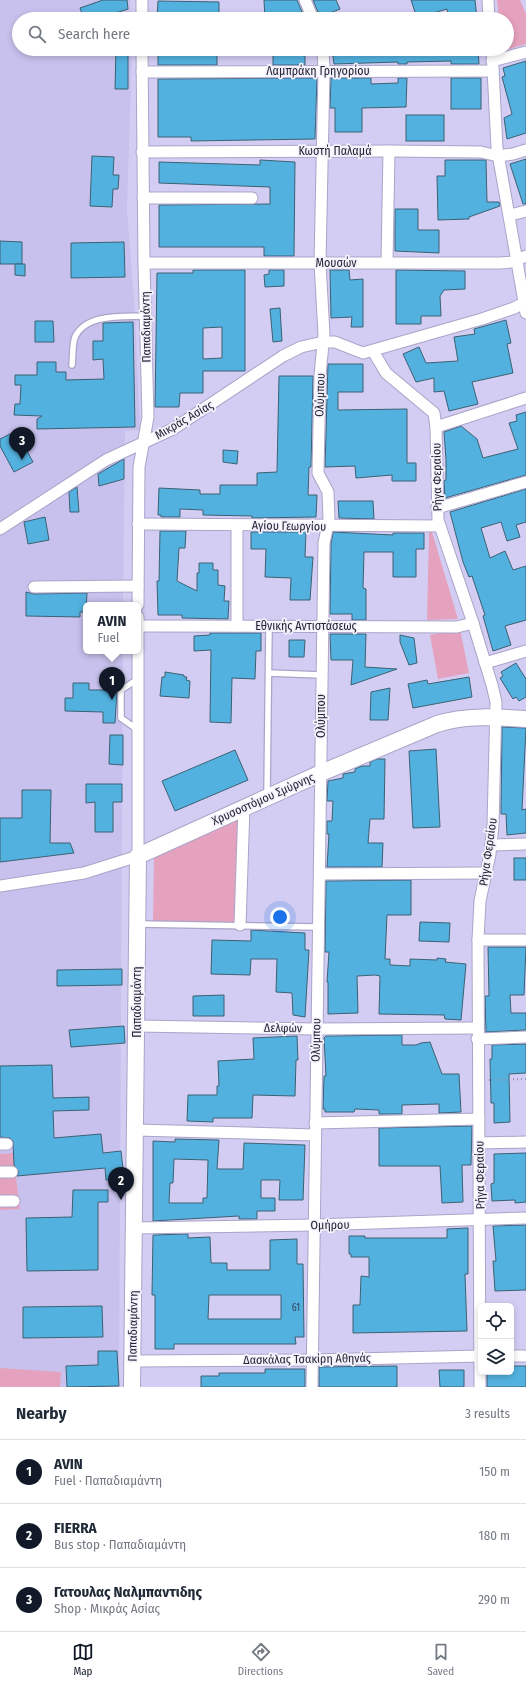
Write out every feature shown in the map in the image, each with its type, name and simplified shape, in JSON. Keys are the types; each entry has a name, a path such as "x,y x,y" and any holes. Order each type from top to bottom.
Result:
{"street":[{"path":"142,0 142,12"},
{"path":"305,0 310,12"},
{"path":"488,0 489,12"},
{"name":"Λαμπράκη Γρηγορίου","path":"142,72 324,72 493,66 526,52"},
{"name":"Παπαδιαμάντη","path":"138,602 139,467 148,417 142,152 142,56"},
{"name":"Ολύμπου","path":"312,1387 316,1029 320,874 321,675 324,543 329,516 328,492 318,473 320,375 323,342 320,263 323,56"},
{"path":"492,56 498,156 510,216 522,258 525,306"},
{"name":"Κωστή Παλαμά","path":"142,152 481,152 498,156 526,150"},
{"path":"387,262 389,151"},
{"path":"143,198 252,198"},
{"path":"510,216 526,211"},
{"name":"Μουσών","path":"144,263 500,263 522,258"},
{"name":"Μικράς Ασίας","path":"0,530 106,460 173,429 294,350 323,342 335,342 359,353 373,351 514,308 525,306"},
{"name":"Ρήγα Φεραίου","path":"373,351 386,373 432,410 435,417 437,508 440,526 473,623 494,693 495,717 491,845 480,901 478,940 477,1033 481,1339"},
{"path":"436,427 526,398"},
{"path":"437,508 526,482"},
{"name":"Αγίου Γεωργίου","path":"138,524 327,527 440,526"},
{"path":"237,526 237,626"},
{"path":"34,587 138,586"},
{"name":"Εθνικής Αντιστάσεως","path":"141,626 457,627 473,623"},
{"path":"485,663 526,651"},
{"name":"Παπαδιαμάντη","path":"132,1387 138,924 138,654"},
{"name":"Χρυσοστόμου Σμύρνης","path":"0,886 84,873 138,856 266,797 438,724 457,719 495,717 526,719"},
{"path":"240,925 244,807"},
{"path":"491,845 526,844"},
{"path":"320,874 486,873"},
{"path":"478,940 526,940"},
{"name":"Δελφών","path":"137,1026 477,1033 526,1037"},
{"path":"315,1123 479,1119"},
{"path":"136,1130 315,1135"},
{"path":"479,1143 526,1142"},
{"path":"0,1172 12,1172"},
{"path":"0,1201 14,1200"},
{"name":"Ομήρου","path":"135,1228 314,1225 526,1218"},
{"name":"Δασκάλας Τσακίρη Αθηνάς","path":"132,1360 312,1360 478,1356"},
{"path":"514,1356 526,1356"},
{"name":"Ρήγα Φεραίου","path":"480,1375 480,1387"}],"lane":[{"path":"72,365 74,339 81,328 105,318 145,316"},
{"path":"266,797 269,626"},
{"path":"269,673 321,675"},
{"path":"138,679 121,690 121,718 138,730"},
{"path":"138,924 318,927"}],"path":[{"path":"478,1080 526,1079"}],"shaded area":[{"path":"0,0 130,0 131,12 12,12 12,56 132,56 127,210 135,313 140,430 125,431 123,602 83,602 83,654 123,654 119,1387 0,1387"},
{"path":"497,0 520,0 526,14 526,44 514,48 514,12 498,12"},
{"path":"429,532 432,532 458,619 427,620"},
{"path":"460,629 469,673 438,679 430,635"},
{"path":"240,818 236,922 153,921 154,854"},
{"path":"13,1153 20,1209 0,1210 0,1154"},
{"path":"0,1368 61,1372 60,1387 0,1387"}],"building":[{"path":"103,0 127,0 128,9 119,12 81,12 80,8"},
{"path":"264,0 297,0 302,12 265,12"},
{"path":"313,0 336,0 340,9 332,12 318,12"},
{"path":"411,0 475,0 476,12 448,12 447,9 437,12 415,12"},
{"path":"158,1 219,2 219,12 157,12"},
{"path":"116,56 128,56 128,89 115,89"},
{"path":"158,56 217,56 217,65 158,65"},
{"path":"273,56 305,56 305,65 273,65"},
{"path":"333,56 478,56 479,64 451,64 451,61 407,62 407,64 398,64 398,62 334,64"},
{"path":"526,61 526,133 507,139 504,118 512,114 502,77 505,76 503,68"},
{"path":"317,78 315,139 191,141 191,137 158,137 158,79"},
{"path":"331,78 371,78 371,84 398,83 398,78 407,78 406,107 362,108 362,132 335,132 335,108 330,108"},
{"path":"451,78 481,78 481,109 451,109"},
{"path":"406,115 444,115 444,141 406,141"},
{"path":"92,156 114,157 113,175 119,175 118,189 113,189 112,207 90,206"},
{"path":"526,159 526,204 523,204 510,164"},
{"path":"260,160 295,162 294,256 264,256 264,247 159,247 159,205 270,204 270,187 159,183 159,162 260,165"},
{"path":"445,160 486,160 487,202 499,202 500,206 469,217 469,219 438,220 437,176 445,176"},
{"path":"395,209 418,209 418,230 439,230 439,253 395,251"},
{"path":"0,241 22,242 22,264 0,264"},
{"path":"124,242 125,277 71,278 71,243"},
{"path":"15,264 25,264 25,276 15,275"},
{"path":"193,270 245,270 245,371 203,371 203,393 180,393 179,407 155,407 157,273 193,273","holes":["222,327 222,358 203,359 203,328"]},
{"path":"269,270 284,270 284,286 265,287 264,275 269,274"},
{"path":"330,270 349,270 350,280 363,279 363,327 351,327 352,317 331,318"},
{"path":"396,270 465,271 465,289 444,290 440,296 441,316 421,316 421,324 396,324"},
{"path":"280,308 282,341 273,342 270,309"},
{"path":"506,320 511,343 507,344 513,373 472,382 478,404 449,411 444,391 434,392 434,378 416,382 403,354 419,347 426,363 458,361 454,337 475,334 474,329"},
{"path":"35,321 53,321 54,342 35,342"},
{"path":"133,322 135,427 37,429 37,419 42,416 14,415 15,404 20,404 21,385 15,385 15,375 37,375 37,362 56,362 56,372 66,372 66,380 104,379 103,359 93,360 93,341 103,341 103,323"},
{"path":"328,364 363,364 363,392 338,392 338,410 407,409 407,463 416,463 416,481 392,481 392,475 356,478 355,466 325,467"},
{"path":"279,376 313,376 311,467 309,467 308,495 317,495 316,517 252,518 252,516 203,515 203,510 180,509 180,517 161,517 161,515 158,515 159,488 200,490 200,494 220,494 220,485 257,485 257,473 277,472"},
{"path":"526,412 526,475 445,498 444,481 446,480 446,460 444,432 461,426 477,439 483,458 518,449 509,423 517,421 516,415"},
{"path":"16,431 33,462 14,472 0,446 0,439"},
{"path":"223,450 238,451 237,464 223,462"},
{"path":"124,459 124,479 99,486 98,474"},
{"path":"77,487 79,512 70,512 69,492"},
{"path":"526,489 526,522 516,525 520,537 507,541 501,522 481,528 490,558 505,551 513,570 526,566 526,620 505,626 511,645 493,651 483,616 485,615 472,576 469,577 463,562 450,512"},
{"path":"338,501 373,501 374,519 339,518"},
{"path":"45,517 49,540 28,544 24,522"},
{"path":"160,531 186,531 185,548 179,548 177,581 197,591 197,573 199,573 199,563 213,563 213,570 218,570 218,585 225,586 224,601 229,601 228,619 182,618 182,615 158,615 157,581 159,581"},
{"path":"251,532 306,532 305,557 313,557 310,600 290,600 291,578 265,577 266,549 251,549"},
{"path":"333,532 393,535 393,533 424,533 424,549 416,549 416,577 393,577 393,552 364,552 363,588 366,589 366,620 352,620 352,614 330,614 331,544"},
{"path":"26,592 34,594 87,593 87,602 83,602 83,612 80,612 80,617 26,616"},
{"path":"210,633 261,633 261,651 256,651 255,679 232,678 231,723 210,722 211,650 194,651 194,636 210,635"},
{"path":"330,634 366,634 365,667 397,669 351,685 353,660 331,660"},
{"path":"400,635 414,638 417,663 409,665 400,642"},
{"path":"289,640 305,640 304,657 289,657"},
{"path":"516,663 526,679 526,697 519,701 516,697 513,699 500,678 503,676 501,672"},
{"path":"165,672 184,675 184,677 187,677 186,680 190,681 189,698 160,696 162,677 165,677"},
{"path":"469,677 472,697 413,708 408,684 427,680 428,684"},
{"path":"73,683 89,683 89,690 117,690 115,723 103,723 103,712 65,711 65,698 73,698"},
{"path":"390,688 388,720 370,720 371,692"},
{"path":"502,727 526,728 522,810 526,809 526,833 507,835 506,814 501,814"},
{"path":"110,735 123,735 123,765 109,764"},
{"path":"436,749 440,827 413,828 409,751"},
{"path":"235,750 248,780 175,811 162,781"},
{"path":"377,759 385,759 384,819 370,819 368,843 383,843 382,867 327,867 329,834 327,834 327,821 332,821 333,801 327,801 328,781 343,778 343,774 355,772 355,769 362,766 370,766 370,762"},
{"path":"86,784 122,784 122,802 113,802 113,832 95,832 95,802 86,803"},
{"path":"22,790 51,790 50,843 70,843 74,853 0,862 0,818 22,818"},
{"path":"514,858 526,858 526,880 514,880"},
{"path":"411,880 411,915 387,915 385,959 390,959 390,965 410,966 410,959 437,960 437,958 446,959 445,962 466,964 461,1020 445,1019 444,1015 379,1014 380,976 375,975 357,976 358,1013 328,1014 327,982 329,952 325,952 326,881"},
{"path":"420,922 450,923 449,942 419,941"},
{"path":"251,930 305,933 305,950 309,950 305,1017 293,1015 292,993 276,992 277,959 251,959 250,975 211,974 212,940 251,941"},
{"path":"488,947 526,947 524,995 510,995 511,1013 526,1013 526,1030 486,1032 485,996 489,996"},
{"path":"122,969 122,985 57,986 57,970"},
{"path":"224,995 224,1016 193,1016 193,996"},
{"path":"124,1026 125,1043 71,1047 69,1030"},
{"path":"402,1035 402,1045 416,1045 430,1042 442,1074 459,1074 461,1112 439,1113 439,1104 402,1105 402,1114 379,1114 379,1110 355,1109 354,1112 325,1112 325,1109 323,1109 324,1076 326,1076 324,1038 326,1036"},
{"path":"297,1036 298,1060 296,1060 295,1096 253,1095 252,1118 213,1118 213,1122 187,1121 188,1095 217,1095 217,1086 219,1086 218,1061 254,1059 253,1038"},
{"path":"526,1044 526,1073 509,1074 510,1122 494,1123 494,1103 491,1103 490,1059 492,1059 492,1045"},
{"path":"52,1065 53,1098 89,1097 89,1110 53,1111 54,1138 101,1134 103,1153 121,1151 124,1178 106,1180 105,1168 17,1176 19,1172 14,1165 13,1141 10,1138 0,1137 0,1066"},
{"path":"472,1126 471,1165 462,1165 463,1202 442,1203 440,1166 379,1166 379,1128"},
{"path":"175,1139 219,1140 217,1169 243,1169 244,1143 305,1145 303,1200 279,1200 280,1180 261,1180 261,1198 275,1198 275,1211 257,1211 257,1219 239,1219 239,1216 153,1221 153,1141 175,1142","holes":["174,1159 208,1160 207,1198 203,1198 203,1203 169,1203 170,1183 173,1183"]},
{"path":"526,1153 526,1202 515,1203 515,1200 492,1201 491,1184 494,1183 494,1154"},
{"path":"73,1190 108,1190 108,1202 98,1202 98,1270 27,1271 26,1218 72,1217"},
{"path":"526,1225 526,1290 495,1291 493,1261 496,1261 493,1226"},
{"path":"468,1228 468,1274 465,1274 467,1331 353,1333 353,1305 360,1305 361,1276 369,1277 369,1257 351,1257 351,1254 349,1254 349,1236 365,1236 365,1238 447,1238 447,1229"},
{"path":"188,1234 188,1238 210,1237 211,1263 227,1263 227,1270 270,1270 270,1240 297,1239 297,1264 303,1264 304,1337 295,1337 296,1344 174,1344 174,1349 155,1349 155,1295 152,1295 153,1235","holes":["209,1295 281,1295 281,1319 208,1319"]},
{"path":"102,1306 103,1337 23,1338 23,1307"},
{"path":"98,1351 117,1351 119,1386 67,1387 66,1366 98,1365"},
{"path":"397,1366 397,1387 319,1387 319,1367"},
{"path":"514,1366 526,1366 526,1387 487,1387 487,1375 514,1375"},
{"path":"265,1369 305,1369 305,1387 201,1387 201,1376 219,1376 219,1373 265,1373"},
{"path":"439,1370 464,1370 464,1387 440,1387"}],"place":[{"name":"Γατουλας Ναλμπαντιδης","path":"22,460"},
{"name":"AVIN","path":"112,700"},
{"name":"FIERRA","path":"121,1200"}]}
